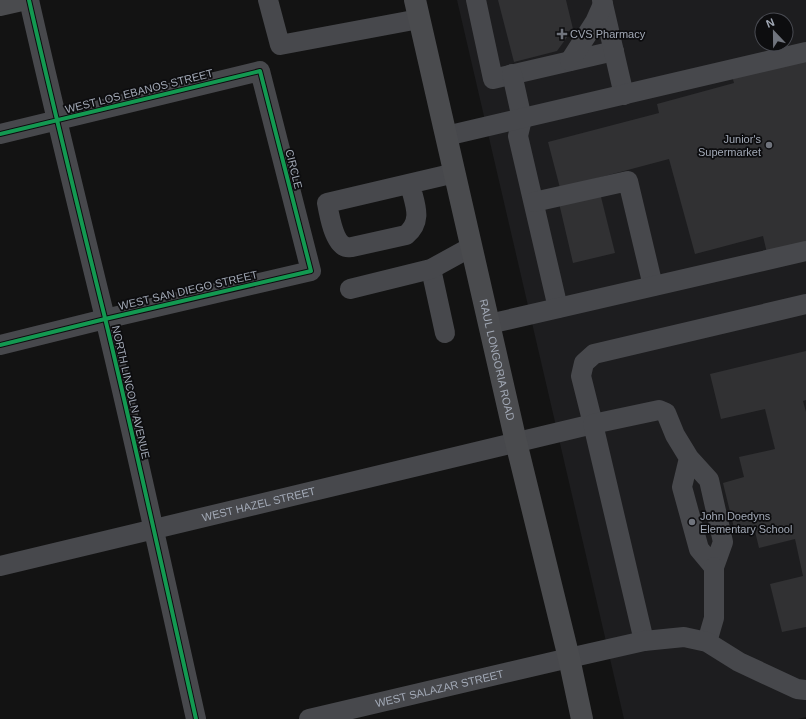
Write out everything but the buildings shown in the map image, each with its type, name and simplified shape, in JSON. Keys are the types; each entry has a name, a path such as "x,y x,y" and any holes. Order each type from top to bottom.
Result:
{"main road":[{"path":"0,5 22,0"},
{"name":"RAUL LONGORIA ROAD","path":"417,9 516,442 569,658 582,719"}],"street":[{"name":"NORTH LINCOLN AVENUE","path":"29,0 154,529 196,719"},
{"path":"270,0 280,45 417,9"},
{"path":"476,0 493,79 512,74 568,51 614,51"},
{"path":"568,51 595,22 602,2"},
{"path":"602,2 624,95"},
{"path":"568,51 595,22"},
{"path":"446,136 806,52"},
{"name":"WEST LOS EBANOS STREET","path":"0,134 260,71"},
{"name":"CIRCLE","path":"260,71 311,271"},
{"path":"512,74 522,119 518,136 558,308"},
{"path":"410,184 416,212 416,221 413,229 406,235 352,247 346,248 341,244 332,228 327,203 455,173"},
{"path":"534,202 628,181 653,286"},
{"path":"350,289 431,269 471,247"},
{"path":"489,324 806,251"},
{"path":"431,269 445,333"},
{"name":"WEST SAN DIEGO STREET","path":"0,345 311,271"},
{"path":"644,642 581,376 584,362 594,354 806,304"},
{"name":"WEST HAZEL STREET","path":"0,566 516,442 659,410 666,413 675,435 689,458 709,480 723,542 714,567 714,618 707,642"},
{"path":"689,458 682,487 699,549 714,567"},
{"name":"WEST SALAZAR STREET","path":"309,719 569,658 644,642 684,637 707,642 745,665 797,689 806,690"}],"shaded area":[{"path":"457,0 806,0 806,717 798,719 624,719"}],"cycle path":[{"path":"29,0 105,318 196,719"},
{"path":"0,134 260,71 311,271 0,345"}],"place":[{"name":"CVS Pharmacy","path":"562,34"},
{"name":"Junior's Supermarket","path":"769,145"},
{"name":"John Doedyns Elementary School","path":"692,522"}]}
